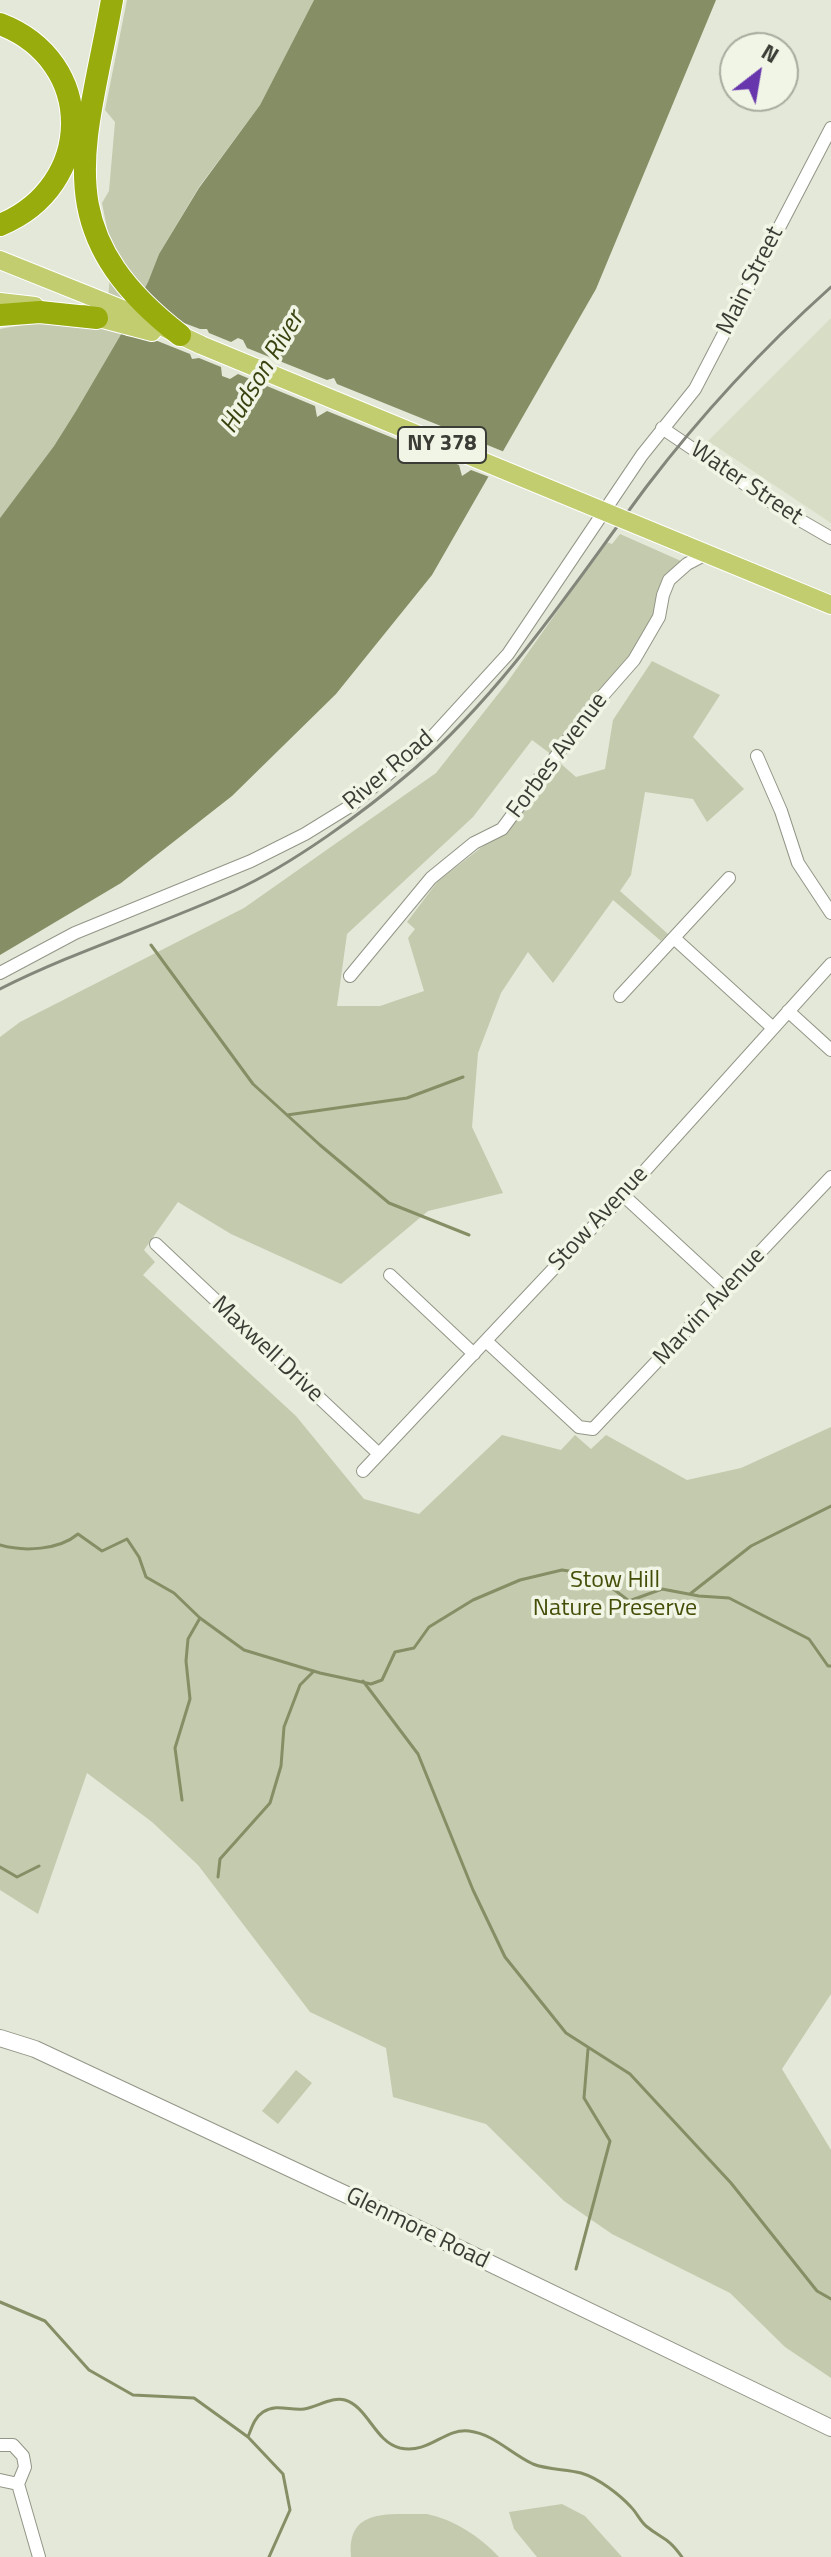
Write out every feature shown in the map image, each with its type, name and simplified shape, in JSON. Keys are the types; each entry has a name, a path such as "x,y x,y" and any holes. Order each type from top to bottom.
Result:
{"highway":[{"path":"112,0 84,162 85,195 92,227 119,278 145,306 180,335"},
{"path":"0,24 26,36 59,73 70,101 72,132 66,160 53,185 24,213 0,225"},
{"path":"0,315 57,311 97,318"}],"main road":[{"name":"NY 378","path":"0,260 831,605"},
{"path":"0,302 57,311"},
{"name":"NY 378","path":"97,318 201,345"}],"street":[{"name":"Main Street","path":"662,428 695,389 831,128"},
{"name":"Water Street","path":"662,428 786,512 831,538"},
{"name":"River Road","path":"0,973 89,927 251,861 305,834 352,805 433,736 491,674 527,627 662,428"},
{"name":"Forbes Avenue","path":"350,976 431,878 474,843 502,829 591,709 634,660 659,617 669,580 687,564 706,554"},
{"path":"757,756 781,811 798,863 831,913"},
{"path":"620,996 729,878"},
{"path":"674,938 773,1028"},
{"name":"Stow Avenue","path":"363,1471 623,1195 831,964"},
{"path":"788,1011 831,1050"},
{"name":"Marvin Avenue","path":"486,1341 584,1430 597,1426 831,1177"},
{"path":"623,1195 726,1290"},
{"name":"Maxwell Drive","path":"156,1244 379,1454"},
{"path":"390,1275 474,1354"},
{"name":"Glenmore Road","path":"0,2038 35,2049 368,2205 831,2428"},
{"path":"0,2445 13,2445 23,2456 25,2467 18,2484 39,2557"},
{"path":"0,2480 18,2484"}],"shaded area":[{"path":"831,318 831,523 708,441"}],"green space":[{"path":"127,0 314,0 260,105 199,187 159,254 120,336 76,411 0,518 0,329 46,323 92,329 108,298 113,244 102,203 109,191 115,122 105,110"},
{"name":"Stow Hill Nature Preserve","path":"620,534 681,561 666,576 656,615 644,638 552,755 532,740 473,817 347,934 337,1006 380,1006 424,991 408,938 415,929 407,922 438,881 504,830 560,763 576,777 605,769 613,720 652,661 720,695 693,737 744,789 707,822 693,799 645,792 631,875 620,891 668,934 661,941 613,900 553,983 528,952 501,993 478,1053 472,1127 503,1193 428,1211 341,1284 231,1234 178,1202 144,1250 155,1262 143,1275 296,1416 364,1499 419,1514 502,1435 561,1450 575,1435 591,1449 606,1435 687,1480 741,1468 831,1427 831,1994 782,2069 831,2150 831,2378 785,2347 730,2293 612,2234 564,2201 486,2124 393,2097 386,2048 310,2012 198,1865 152,1822 87,1773 38,1914 0,1890 0,1037 20,1022 244,908 436,773 506,684 606,542 612,544"},
{"path":"296,2070 312,2083 278,2124 262,2111"},
{"path":"562,2504 585,2516 622,2557 537,2557 514,2529 509,2512"},
{"path":"427,2514 466,2530 499,2557 351,2557 351,2541 363,2521 386,2515"}],"water":[{"name":"Hudson River","path":"314,0 716,0 596,289 432,575 336,694 232,796 121,883 0,955 0,518 76,411 120,336 159,254 199,188 260,105"}],"pier":[{"path":"172,314 176,320 207,329 209,333 231,342 238,338 243,340 247,348 327,380 334,378 337,384 477,438 507,453 492,478 471,470 462,476 459,465 327,411 317,417 315,406 238,374 230,379 222,376 221,367 199,358 192,359 190,354 150,338 125,334"}],"waterway":[{"path":"151,945 253,1084 389,1203 469,1235"},
{"path":"287,1115 407,1098 463,1077"},
{"path":"690,1594 751,1546 831,1506"},
{"path":"0,1545 41,1548 61,1543 78,1534 102,1551 127,1539 139,1557 146,1577 174,1593 200,1618 244,1650 320,1673 371,1684 382,1680 395,1652 414,1648 429,1627 473,1600 520,1580 562,1570 595,1575 629,1601 662,1589 729,1598 809,1639 831,1666"},
{"path":"182,1800 175,1748 190,1699 186,1661 188,1639 200,1618"},
{"path":"218,1877 220,1859 270,1803 281,1766 284,1727 300,1685 314,1671"},
{"path":"363,1681 418,1754 473,1890 505,1957 566,2033 630,2074 731,2183 817,2291 831,2299"},
{"path":"0,1867 17,1877 39,1866"},
{"path":"576,2269 610,2141 584,2098 588,2049"},
{"path":"0,2302 45,2321 89,2370 133,2395 194,2398 248,2437 283,2474 290,2510 269,2557"},
{"path":"248,2437 257,2417 268,2409 304,2409 340,2399 353,2404 384,2439 400,2448 420,2447 460,2431 478,2433 533,2464 588,2475 626,2502 644,2524 682,2557"}],"railway":[{"path":"0,989 257,880 327,836 413,770 479,705 509,670 647,486 711,408 831,287"}]}
